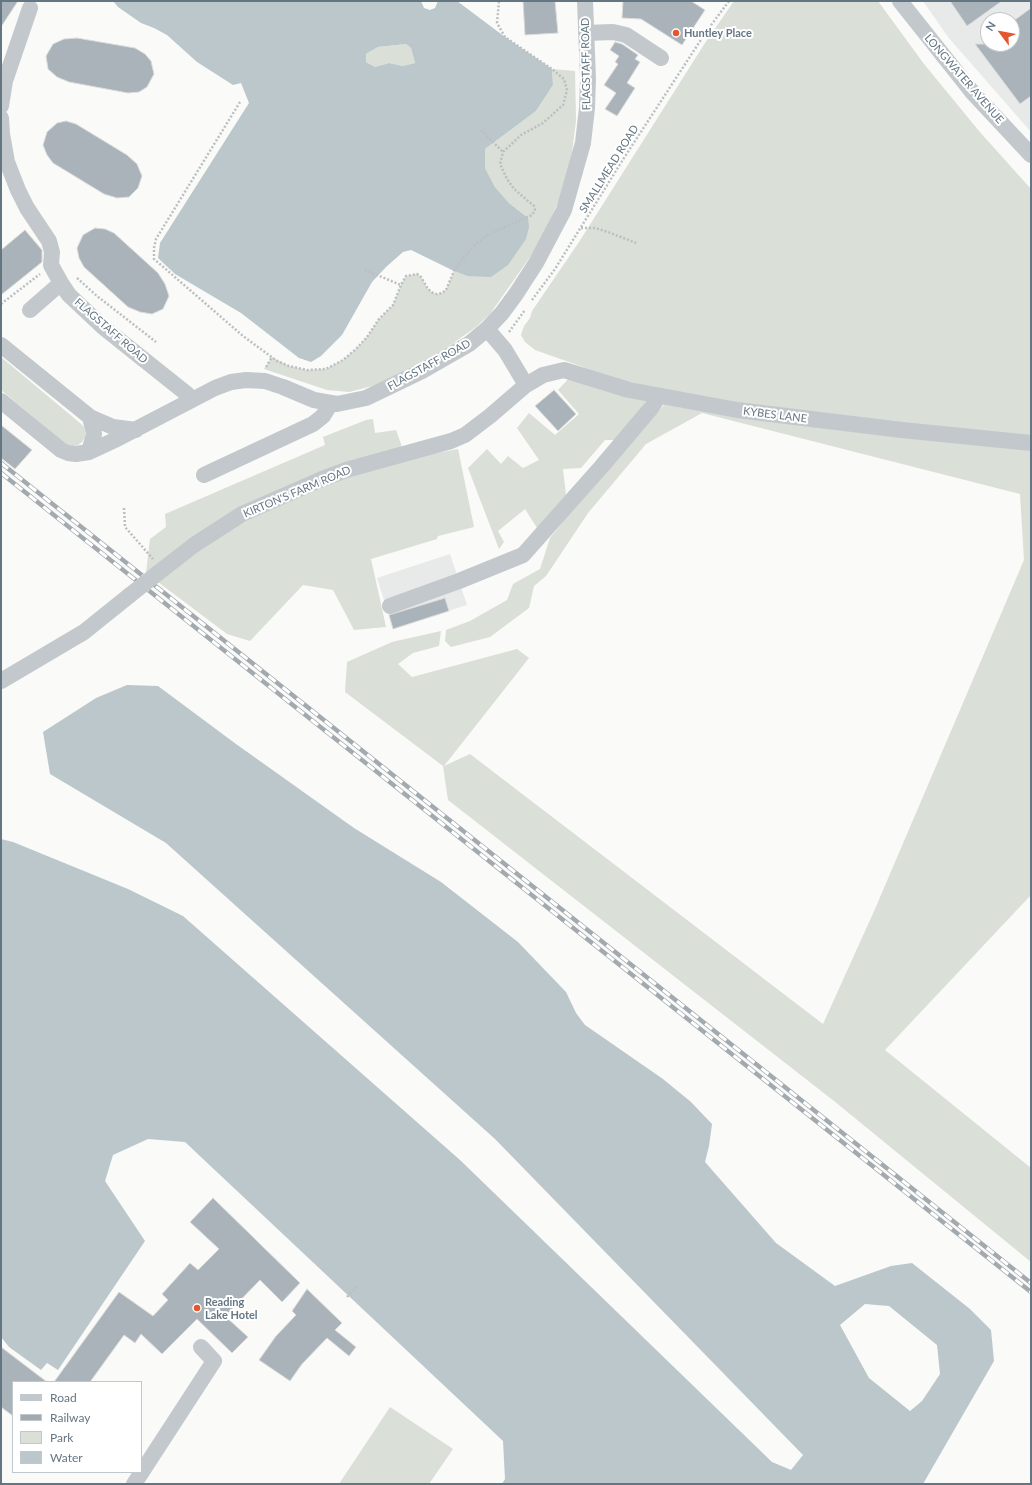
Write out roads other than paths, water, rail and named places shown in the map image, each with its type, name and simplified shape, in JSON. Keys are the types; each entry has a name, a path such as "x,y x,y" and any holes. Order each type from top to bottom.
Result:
{"street":[{"name":"FLAGSTAFF ROAD","path":"89,452 136,430 191,400 231,382 257,380 283,386 314,400 337,404 366,398 422,371 469,344 486,329 511,300 536,263 564,210 583,143 587,108 588,79 585,1"},
{"name":"LONGWATER AVENUE","path":"900,1 973,93 1031,155"},
{"path":"1,106 5,81 30,8"},
{"path":"586,33 613,32 626,35 661,58"},
{"name":"FLAGSTAFF ROAD","path":"1,118 7,162 27,208 49,241 52,252 51,265 69,295 103,327 187,394 191,400"},
{"path":"30,310 61,283"},
{"path":"486,329 500,343 526,385"},
{"path":"1,345 90,417 113,428 136,430"},
{"name":"KYBES LANE","path":"526,385 542,375 564,370 629,390 737,410 902,430 1031,443"},
{"name":"KIRTON'S FARM ROAD","path":"1,681 84,632 194,544 242,514 346,470 451,441 465,435 526,385"},
{"path":"390,606 459,582 523,555 602,466 652,407 659,396"},
{"path":"1,401 61,450 68,453 76,454 89,452 94,434 90,417"},
{"path":"204,474 313,424 323,416 331,403"},
{"path":"142,1472 214,1361 201,1347"},
{"path":"134,1484 141,1473"}],"water":[{"path":"113,1 421,1 424,8 430,10 435,8 438,1 457,1 505,37 552,69 553,85 536,111 485,149 485,168 495,187 509,203 528,218 529,227 526,239 508,265 491,277 467,276 411,250 403,252 372,282 342,335 321,356 311,362 299,358 241,313 175,274 158,258 160,243 249,103 241,83 233,85 197,62 167,35 141,23 118,7","holes":["406,44 411,48 415,63 403,66 389,63 375,67 366,62 366,54 378,47"]},
{"path":"127,685 158,686 236,744 354,828 441,882 518,942 566,992 576,1013 585,1025 663,1079 691,1102 712,1124 705,1162 776,1243 835,1286 891,1266 912,1263 970,1309 991,1330 994,1361 923,1484 502,1484 505,1479 503,1441 185,1142 148,1139 113,1155 105,1181 145,1241 58,1370 47,1363 41,1370 9,1347 1,1337 1,839 13,842 128,889 183,916 460,1160 772,1462 791,1470 803,1455 495,1139 166,843 50,774 43,732 96,698","holes":["865,1304 889,1306 937,1345 940,1374 922,1401 910,1411 869,1378 840,1325"]}],"railway":[{"path":"1,463 1031,1283"},
{"path":"1,473 1031,1292"}],"place":[{"name":"Huntley Place","path":"676,33"},
{"name":"Reading Lake Hotel","path":"197,1308"}]}
